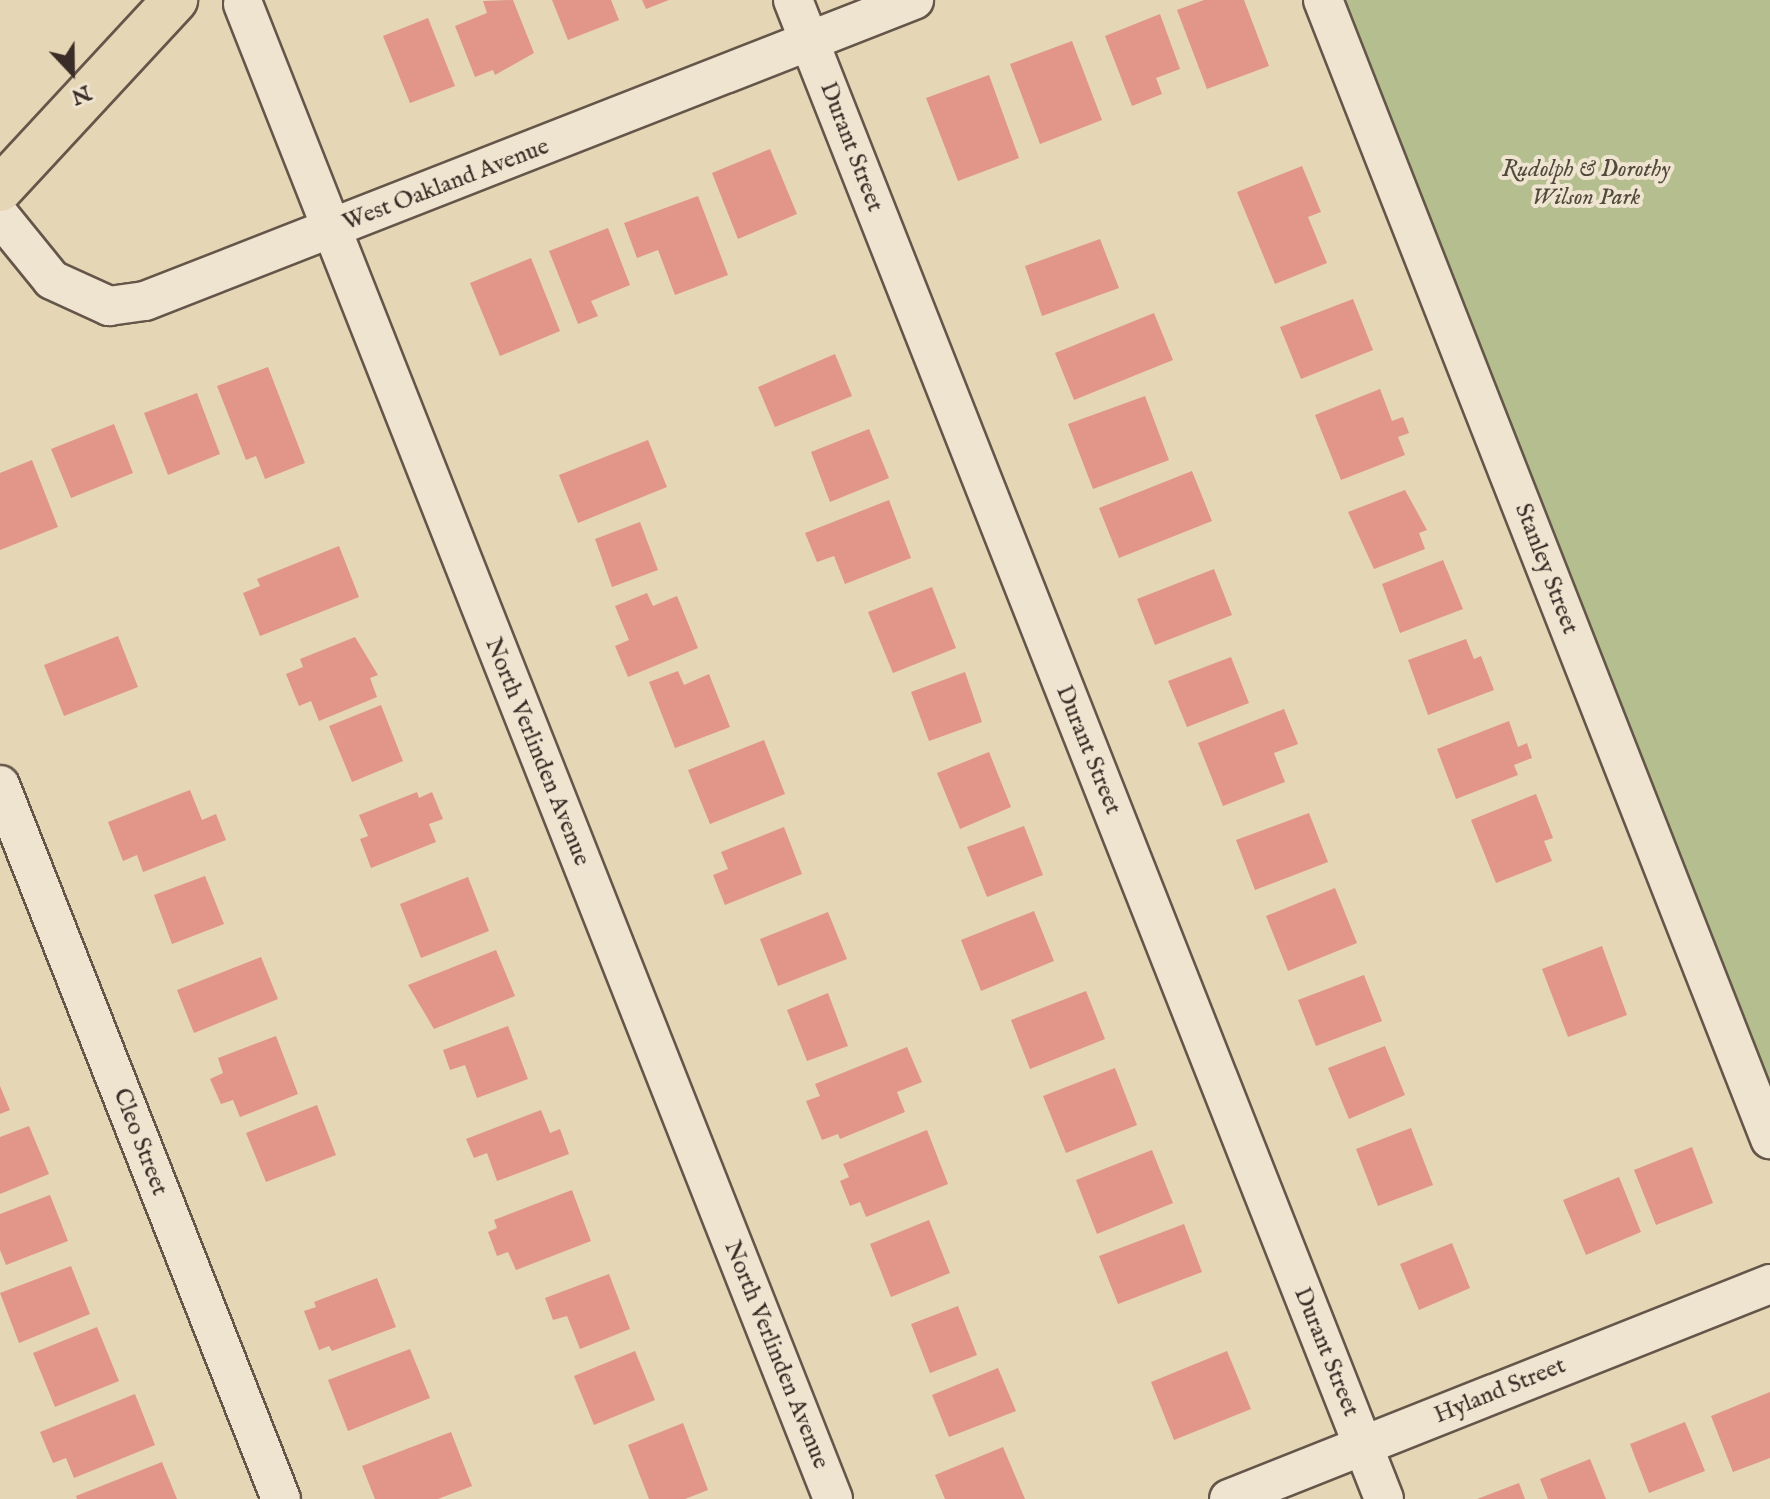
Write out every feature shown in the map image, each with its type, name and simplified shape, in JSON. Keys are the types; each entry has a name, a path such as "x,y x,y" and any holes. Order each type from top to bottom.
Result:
{"main road":[{"path":"0,189 175,0"}],"street":[{"name":"Durant Street","path":"793,0 1384,1499"},
{"name":"West Oakland Avenue","path":"0,216 52,280 109,306 145,301 914,0"},
{"name":"Stanley Street","path":"1323,0 1770,1139"},
{"name":"North Verlinden Avenue","path":"243,4 833,1499"},
{"name":"Cleo Street","path":"0,785 281,1499"},
{"name":"Hyland Street","path":"1229,1499 1770,1284"}],"green space":[{"name":"Rudolph & Dorothy Wilson Park","path":"1316,0 1770,0 1770,1160"}],"building":[{"path":"513,0 534,53 495,75 493,70 475,77 455,26 487,13 483,1"},
{"path":"552,0 611,0 619,20 568,40"},
{"path":"642,0 669,0 646,9"},
{"path":"1204,0 1244,0 1269,66 1207,89 1177,10"},
{"path":"1160,14 1180,69 1156,78 1162,94 1132,106 1105,36"},
{"path":"428,18 455,86 410,103 383,36"},
{"path":"1072,41 1102,120 1040,144 1010,64"},
{"path":"989,75 1019,158 958,181 926,98"},
{"path":"770,149 797,214 738,239 712,173"},
{"path":"1302,166 1321,212 1308,217 1327,263 1275,284 1237,192"},
{"path":"698,196 728,275 675,295 658,250 637,258 624,223"},
{"path":"608,228 630,285 591,301 598,316 578,324 549,251"},
{"path":"1100,239 1119,288 1042,316 1025,266"},
{"path":"531,258 560,331 500,356 470,283"},
{"path":"1353,299 1373,350 1301,379 1280,327"},
{"path":"1154,313 1173,360 1074,400 1055,353"},
{"path":"835,354 852,396 775,427 758,387"},
{"path":"268,367 305,463 265,479 256,456 246,460 217,386"},
{"path":"1380,389 1392,421 1403,417 1409,433 1398,437 1405,455 1341,480 1315,415"},
{"path":"197,393 220,454 168,475 144,413"},
{"path":"1145,396 1169,460 1093,489 1068,424"},
{"path":"114,424 133,473 71,498 51,449"},
{"path":"869,429 889,478 830,502 811,452"},
{"path":"648,440 667,487 578,523 559,475"},
{"path":"32,460 58,527 0,550 0,473"},
{"path":"1192,471 1212,521 1119,558 1099,508"},
{"path":"1405,490 1427,530 1419,533 1425,549 1374,569 1348,512"},
{"path":"889,500 911,558 845,584 834,556 817,562 805,533"},
{"path":"640,522 658,570 612,587 595,539"},
{"path":"339,546 359,597 260,636 243,593 260,586 257,579"},
{"path":"1443,560 1463,609 1400,633 1382,584"},
{"path":"1214,569 1232,615 1155,645 1137,599"},
{"path":"932,587 956,648 893,673 868,612"},
{"path":"647,593 653,606 677,596 698,648 628,677 615,646 629,640 615,606"},
{"path":"118,636 138,687 64,716 44,665"},
{"path":"355,637 378,675 370,678 377,697 319,721 311,701 299,706 286,674 303,667 300,659"},
{"path":"1466,639 1474,659 1481,656 1494,690 1428,715 1408,660"},
{"path":"1231,657 1249,703 1187,727 1168,681"},
{"path":"678,671 684,685 709,674 730,727 675,748 649,682"},
{"path":"965,672 982,722 929,741 911,692"},
{"path":"381,705 403,761 352,782 329,726"},
{"path":"1284,709 1298,744 1274,753 1285,782 1223,806 1198,743"},
{"path":"1509,721 1518,747 1527,743 1532,758 1514,765 1518,775 1456,799 1437,749"},
{"path":"764,740 785,794 710,824 688,770"},
{"path":"989,752 1011,807 960,829 937,773"},
{"path":"190,790 202,820 216,814 226,840 143,872 137,855 123,861 108,822"},
{"path":"417,792 419,798 432,792 443,819 429,824 436,842 371,868 360,839 368,836 359,815"},
{"path":"1536,794 1553,838 1544,841 1552,861 1496,883 1471,820"},
{"path":"1309,813 1328,862 1255,890 1236,840"},
{"path":"1024,826 1043,875 987,897 967,847"},
{"path":"784,827 802,874 725,905 713,875 728,869 721,852"},
{"path":"205,876 224,924 172,944 154,895"},
{"path":"468,877 489,931 421,958 400,904"},
{"path":"1335,888 1357,943 1288,971 1266,916"},
{"path":"1034,911 1054,961 981,991 961,940"},
{"path":"828,912 847,959 778,986 760,939"},
{"path":"1602,946 1627,1015 1568,1037 1542,969"},
{"path":"496,950 515,996 434,1029 408,985"},
{"path":"261,957 278,999 194,1033 177,990"},
{"path":"1364,975 1382,1021 1316,1046 1298,1000"},
{"path":"1086,991 1105,1039 1030,1069 1011,1020"},
{"path":"828,993 848,1046 807,1061 787,1010"},
{"path":"508,1026 528,1079 477,1098 465,1065 450,1070 443,1050"},
{"path":"276,1036 298,1094 240,1117 233,1100 221,1104 210,1079 223,1073 218,1058"},
{"path":"1385,1046 1405,1095 1349,1119 1328,1068"},
{"path":"907,1047 922,1082 897,1092 905,1112 840,1139 838,1134 822,1140 806,1101 820,1096 815,1084"},
{"path":"1115,1068 1137,1125 1066,1153 1043,1096"},
{"path":"0,1086 10,1110 0,1114"},
{"path":"317,1105 336,1155 266,1182 246,1133"},
{"path":"541,1110 550,1133 560,1129 569,1154 497,1181 487,1153 474,1158 466,1139"},
{"path":"29,1126 49,1174 0,1194 0,1137"},
{"path":"1411,1128 1433,1185 1378,1206 1356,1149"},
{"path":"927,1130 948,1184 866,1217 860,1202 850,1206 840,1181 849,1177 843,1164"},
{"path":"1692,1147 1713,1203 1656,1225 1634,1170"},
{"path":"1152,1150 1173,1203 1097,1234 1076,1180"},
{"path":"1619,1177 1641,1232 1586,1255 1563,1200"},
{"path":"572,1190 591,1241 516,1270 508,1252 497,1256 488,1232 497,1228 494,1220"},
{"path":"50,1195 68,1241 6,1265 0,1250 0,1214"},
{"path":"929,1220 950,1273 891,1297 870,1244"},
{"path":"1184,1224 1202,1272 1118,1304 1099,1256"},
{"path":"1452,1243 1470,1288 1419,1310 1400,1264"},
{"path":"71,1266 90,1314 19,1343 0,1293"},
{"path":"609,1274 630,1329 580,1349 567,1316 553,1320 545,1298"},
{"path":"377,1278 396,1327 332,1351 329,1346 319,1350 304,1311 316,1307 314,1302"},
{"path":"958,1306 977,1355 930,1373 911,1324"},
{"path":"97,1327 119,1381 55,1407 33,1353"},
{"path":"410,1349 430,1398 348,1431 328,1380"},
{"path":"635,1351 655,1400 594,1425 574,1376"},
{"path":"1227,1351 1251,1409 1174,1440 1151,1382"},
{"path":"998,1368 1016,1411 949,1437 932,1395"},
{"path":"1770,1392 1770,1458 1733,1472 1711,1416"},
{"path":"135,1394 155,1445 74,1478 66,1458 53,1463 40,1432"},
{"path":"1685,1422 1705,1471 1649,1493 1630,1444"},
{"path":"683,1423 708,1490 685,1499 649,1499 628,1445"},
{"path":"451,1432 472,1486 438,1499 375,1499 362,1466"},
{"path":"1003,1447 1025,1499 945,1499 935,1475"},
{"path":"1590,1459 1606,1499 1548,1499 1540,1479"},
{"path":"162,1462 177,1499 77,1499 76,1496"},
{"path":"1519,1483 1525,1499 1477,1499"}]}
